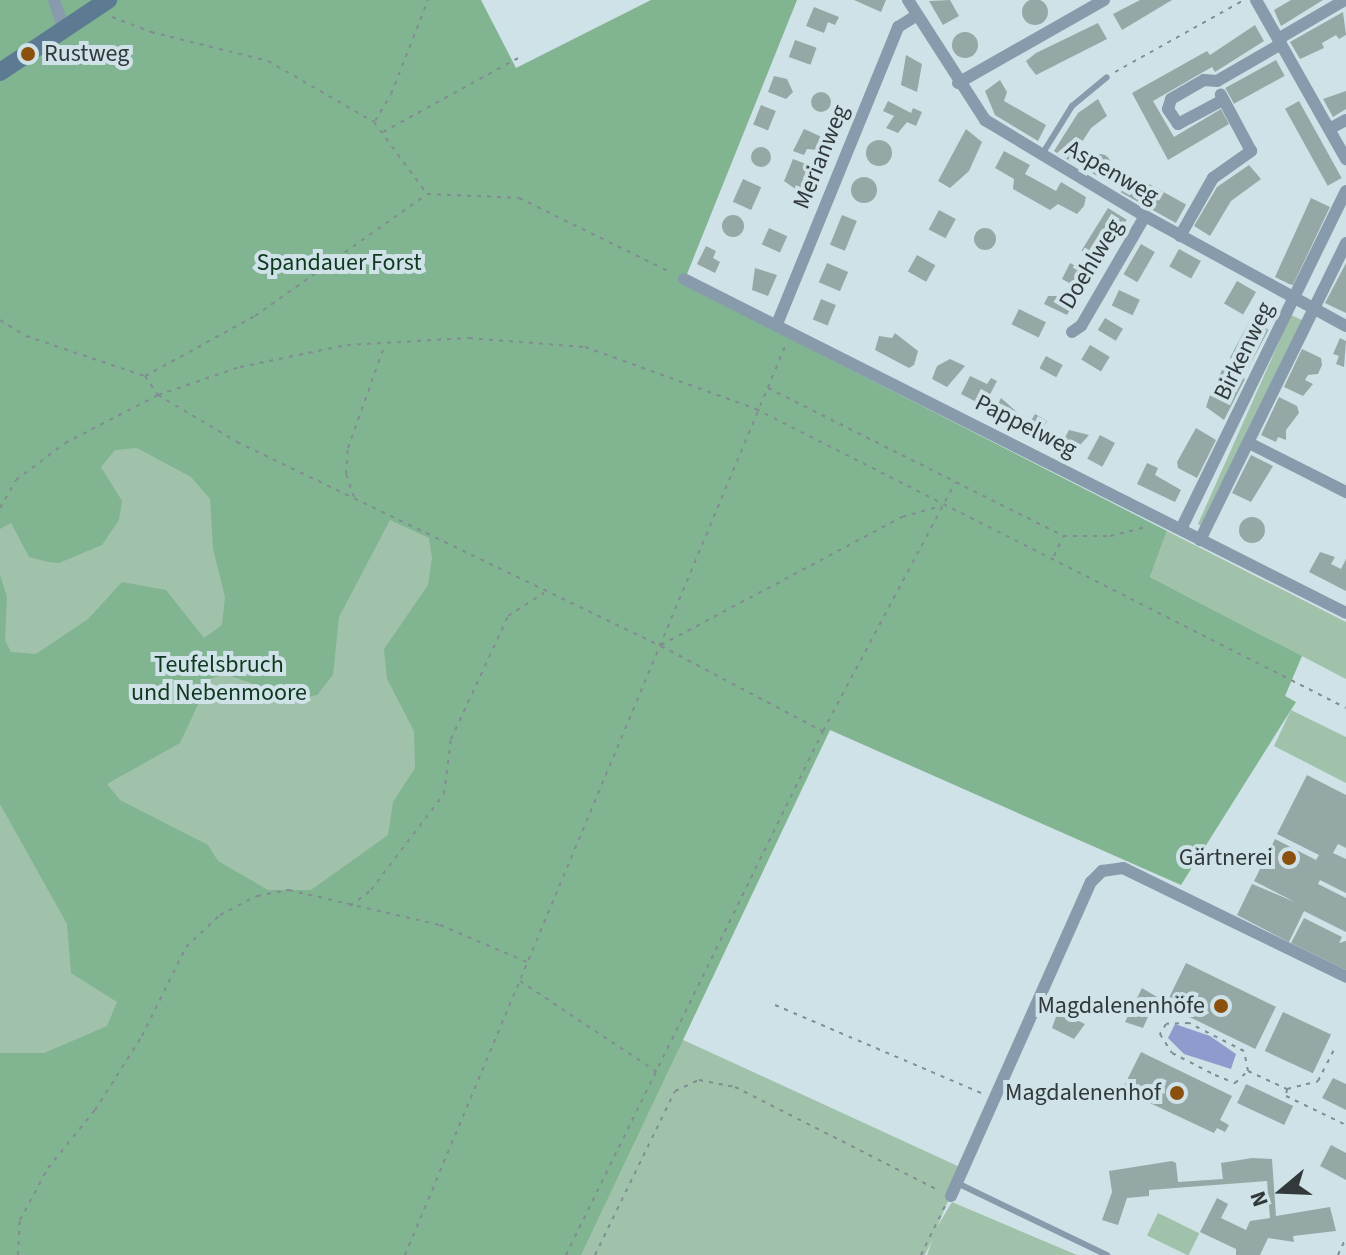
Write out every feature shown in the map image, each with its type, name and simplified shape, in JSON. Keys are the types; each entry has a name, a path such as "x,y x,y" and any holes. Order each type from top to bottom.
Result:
{"main road":[{"path":"0,72 103,3"}],"street":[{"path":"54,0 64,29"},
{"name":"Aspenweg","path":"908,0 976,113 1041,156 1145,216 1346,326"},
{"path":"958,83 1104,0"},
{"path":"1256,0 1346,159"},
{"path":"1223,100 1178,124 1168,109 1171,99 1204,80 1217,81 1345,0"},
{"name":"Merianweg","path":"777,324 898,27 917,15"},
{"path":"1180,236 1213,178 1251,151 1223,100 1217,81"},
{"path":"1329,129 1346,120"},
{"name":"Birkenweg","path":"1181,529 1346,191"},
{"name":"Doehlweg","path":"1072,332 1081,326 1145,216"},
{"name":"Birkenweg","path":"1200,540 1346,243"},
{"name":"Pappelweg","path":"684,279 1346,613"},
{"path":"1249,443 1346,492"},
{"path":"951,1196 1091,882 1106,869 1123,868 1346,977"}],"lane":[{"path":"1041,156 1072,106 1107,77"},
{"path":"955,1182 1107,1255"}],"path":[{"path":"374,122 391,94 428,0"},
{"path":"1107,77 1243,0"},
{"path":"103,3 151,32 268,61 374,122 427,194"},
{"path":"382,132 520,57"},
{"path":"145,376 255,316 427,194 519,198 557,212 684,279"},
{"path":"0,320 26,336 145,376 158,395 237,442 661,646 823,731"},
{"path":"405,1255 791,331"},
{"path":"0,508 16,480 65,443 158,395 240,367 347,345 469,338 585,347 756,409 942,505 1130,595 1346,708"},
{"path":"355,499 346,474 348,448 386,343"},
{"path":"767,388 1063,536 1110,536 1166,522"},
{"path":"566,1255 823,731 955,483"},
{"path":"661,646 902,517 942,505"},
{"path":"1054,557 1063,536"},
{"path":"349,907 371,890 444,794 451,739 508,616 545,592"},
{"path":"18,1255 20,1220 48,1168 95,1110 142,1036 186,947 220,915 257,896 289,890 349,907 440,925 527,962"},
{"path":"519,980 657,1072"},
{"path":"775,1005 993,1098"},
{"path":"1189,1023 1244,1051 1248,1071 1235,1083 1215,1075 1172,1053 1160,1034 1166,1024 1189,1023"},
{"path":"1248,1071 1287,1089 1318,1081 1334,1049"},
{"path":"595,1255 675,1091 699,1080 735,1087 951,1196 921,1255"},
{"path":"1287,1089 1286,1096 1346,1125"},
{"path":"1338,1255 1346,1238"}],"green space":[{"name":"Spandauer Forst","path":"0,0 481,0 516,68 651,0 797,0 683,284 1167,531 1150,577 1302,656 1285,696 1296,702 1181,885 830,730 581,1255 0,1255 0,1053 44,1053 107,1026 117,1002 71,973 67,924 0,804 0,575 7,597 5,640 11,652 36,654 88,619 122,582 166,590 204,638 222,625 225,597 213,549 210,499 191,477 137,448 115,450 101,467 122,501 119,520 102,545 59,563 48,562 29,557 11,523 0,529","holes":["390,520 429,538 432,558 428,585 384,649 387,679 414,731 415,768 393,802 388,835 311,890 268,890 218,861 208,845 120,800 107,784 180,743 210,679 225,674 297,699 317,695 333,675 339,617"]},
{"path":"1291,315 1302,320 1209,529 1198,524"},
{"name":"Teufelsbruch und Nebenmoore","path":"176,415 656,647 0,1255 0,520 40,489"},
{"path":"1167,531 1346,622 1346,679 1150,577"},
{"path":"1291,710 1346,737 1346,783 1274,746"},
{"path":"677,1037 962,1168 937,1227 952,1202 1077,1255 927,1255 932,1240 925,1255 577,1255"},
{"path":"1158,1213 1199,1233 1189,1255 1147,1235"}],"water":[{"path":"1175,1024 1210,1036 1236,1054 1231,1069 1184,1054 1168,1038"}],"building":[{"path":"1035,-1 1044,3 1048,12 1044,21 1035,25 1026,21 1022,12 1026,3"},
{"path":"854,0 886,0 881,12"},
{"path":"950,0 959,16 943,25 929,1"},
{"path":"1140,0 1172,0 1122,30 1113,14"},
{"path":"1291,0 1323,0 1281,26 1274,10"},
{"path":"814,7 839,17 835,25 828,22 824,33 806,26"},
{"path":"1343,12 1346,35 1339,39 1336,35 1322,43 1324,48 1300,59 1290,42"},
{"path":"1098,23 1107,39 1036,75 1026,61 1036,53"},
{"path":"1255,25 1264,41 1215,72 1212,67 1153,101 1174,137 1221,109 1229,124 1168,160 1132,93 1207,51 1210,55"},
{"path":"965,32 974,36 978,45 974,54 965,58 956,54 952,45 956,36"},
{"path":"795,40 817,48 810,65 789,57"},
{"path":"906,55 922,64 917,92 901,85"},
{"path":"1276,60 1285,76 1234,104 1225,88"},
{"path":"774,76 787,79 793,92 786,99 768,92"},
{"path":"1000,80 1007,92 1004,101 1046,125 1038,141 995,115 985,91"},
{"path":"1346,91 1346,109 1333,117 1323,99"},
{"path":"821,92 828,95 831,102 828,109 821,112 814,109 811,102 814,95"},
{"path":"1098,99 1107,116 1091,128 1070,161 1054,151 1078,113"},
{"path":"888,101 911,113 913,108 922,112 916,126 907,122 898,133 886,128 894,116 883,111"},
{"path":"1299,101 1342,178 1328,186 1285,109"},
{"path":"761,105 776,111 768,130 753,124"},
{"path":"804,129 822,137 817,150 807,149 804,155 793,151"},
{"path":"966,129 982,142 969,171 950,188 938,181"},
{"path":"879,140 888,144 892,153 888,162 879,166 870,162 866,153 870,144"},
{"path":"761,147 768,150 771,157 768,164 761,167 754,164 751,157 754,150"},
{"path":"1004,151 1030,165 1025,174 1056,191 1061,182 1086,197 1084,206 1077,214 1058,204 1050,210 1013,189 1014,179 995,168"},
{"path":"1100,154 1108,157 1111,165 1108,173 1100,176 1092,173 1089,165 1092,157"},
{"path":"793,159 811,166 805,181 813,184 808,198 784,181"},
{"path":"1249,165 1261,179 1231,201 1210,236 1194,226 1217,187"},
{"path":"1131,174 1186,205 1176,223 1121,192"},
{"path":"864,177 873,181 877,190 873,199 864,203 855,199 851,190 855,181"},
{"path":"743,179 761,187 751,210 733,202"},
{"path":"1311,198 1330,207 1293,285 1275,277"},
{"path":"1108,208 1127,220 1100,262 1082,250"},
{"path":"939,210 956,219 945,238 929,229"},
{"path":"733,215 741,218 744,226 741,234 733,237 725,234 722,226 725,218"},
{"path":"842,215 857,221 845,251 830,245"},
{"path":"769,228 787,236 780,253 762,244"},
{"path":"985,228 993,231 996,239 993,247 985,250 977,247 974,239 977,231"},
{"path":"1141,244 1155,252 1137,282 1124,274"},
{"path":"706,246 716,251 713,258 720,262 715,273 697,264"},
{"path":"1179,249 1201,261 1191,279 1169,266"},
{"path":"917,255 935,265 926,282 908,272"},
{"path":"827,263 848,272 840,291 819,282"},
{"path":"1070,263 1091,274 1080,289 1062,279"},
{"path":"1346,263 1346,313 1325,303"},
{"path":"755,268 777,275 768,296 752,290"},
{"path":"1237,281 1256,292 1243,315 1224,304"},
{"path":"1067,289 1078,294 1067,315 1044,304 1048,296 1064,296"},
{"path":"1119,290 1140,300 1133,315 1112,305"},
{"path":"821,299 836,305 828,325 813,319"},
{"path":"1019,309 1046,322 1039,337 1012,324"},
{"path":"1105,318 1123,329 1116,341 1098,330"},
{"path":"1250,320 1269,330 1248,368 1230,358"},
{"path":"895,333 918,351 914,365 909,368 875,350 879,336 892,338"},
{"path":"1340,338 1346,341 1344,367 1336,364 1339,356 1333,354"},
{"path":"1090,345 1110,357 1101,371 1081,360"},
{"path":"1302,349 1321,358 1322,365 1318,374 1308,375 1305,380 1313,384 1303,396 1284,387"},
{"path":"1046,356 1063,365 1056,377 1039,368"},
{"path":"950,359 965,366 947,387 932,379 937,366"},
{"path":"1223,368 1245,379 1224,420 1206,407 1211,392 1223,386 1216,382"},
{"path":"970,376 987,384 991,378 997,381 984,406 961,394"},
{"path":"1279,397 1297,406 1299,413 1286,430 1286,440 1278,437 1276,442 1261,435"},
{"path":"1001,398 1018,413 1015,421 994,412"},
{"path":"1035,414 1047,421 1039,435 1027,428"},
{"path":"1196,428 1216,440 1197,478 1178,468 1177,462"},
{"path":"1069,430 1089,435 1074,452 1061,445"},
{"path":"1100,435 1115,443 1102,467 1087,459"},
{"path":"1251,455 1273,466 1251,502 1232,493"},
{"path":"1147,463 1158,468 1155,475 1181,490 1175,502 1137,484"},
{"path":"1252,517 1261,521 1265,530 1261,539 1252,543 1243,539 1239,530 1243,521"},
{"path":"1320,552 1335,557 1331,564 1341,569 1346,559 1346,591 1309,572"},
{"name":"Gärtnerei","path":"1307,775 1346,795 1346,848 1338,844 1333,853 1346,859 1346,893 1320,880 1318,884 1346,898 1346,932 1304,911 1289,942 1237,915 1252,884 1295,902 1254,881 1275,839 1316,860 1319,855 1277,834"},
{"path":"1304,918 1342,937 1339,943 1346,941 1346,970 1291,943"},
{"name":"Magdalenenhöfe","path":"1186,963 1276,1007 1255,1049 1165,1005"},
{"name":"Magdalenenhöfe","path":"1142,988 1157,997 1143,1028 1125,1022"},
{"path":"1058,1011 1085,1024 1074,1039 1052,1028"},
{"name":"Magdalenenhöfe","path":"1283,1012 1331,1034 1313,1073 1265,1051"},
{"name":"Magdalenenhof","path":"1141,1052 1232,1096 1220,1120 1229,1125 1225,1132 1217,1128 1214,1133 1122,1090"},
{"path":"1333,1078 1346,1084 1346,1110 1322,1098"},
{"path":"1246,1084 1293,1106 1284,1125 1237,1103"},
{"path":"1331,1145 1346,1153 1346,1180 1320,1166"},
{"path":"1252,1158 1272,1159 1276,1216 1330,1207 1336,1231 1293,1236 1294,1242 1268,1238 1260,1255 1236,1255 1236,1249 1200,1232 1217,1198 1228,1204 1221,1218 1246,1230 1250,1221 1270,1218 1267,1181 1149,1190 1149,1196 1127,1198 1118,1225 1102,1220 1112,1192 1109,1171 1172,1161 1176,1163 1178,1182 1223,1179 1221,1163"}],"place":[{"name":"Rustweg","path":"28,54"},
{"name":"Gärtnerei","path":"1289,858"},
{"name":"Magdalenenhöfe","path":"1221,1006"},
{"name":"Magdalenenhof","path":"1177,1093"}]}
